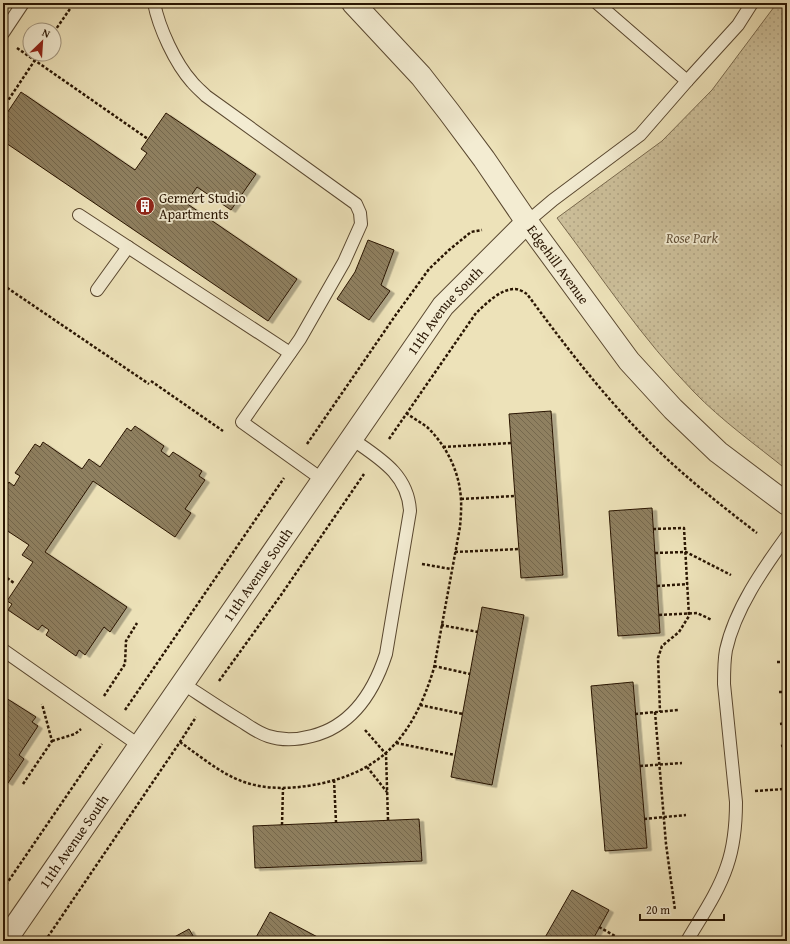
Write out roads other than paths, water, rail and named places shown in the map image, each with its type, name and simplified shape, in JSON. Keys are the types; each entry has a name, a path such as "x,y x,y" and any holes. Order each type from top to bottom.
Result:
{"street":[{"name":"Edgehill Avenue","path":"353,3 420,76 484,159 527,222 629,361 673,409 718,452 787,504"},
{"name":"11th Avenue South","path":"5,941 443,306 527,222"}],"lane":[{"path":"3,33 23,3"},
{"path":"154,3 158,18 178,64 192,82 206,96 356,204 360,212 361,224 344,262 300,340 242,422 323,480"},
{"path":"597,3 687,81"},
{"path":"527,222 553,200 640,135 738,25 752,3"},
{"path":"79,216 290,353"},
{"path":"97,290 128,247"},
{"path":"182,683 248,726 267,736 283,740 300,739 336,728 352,714 373,687 386,654 410,511 408,494 399,477 392,468 352,438"},
{"path":"688,941 722,879 727,866 736,820 735,792 724,684 724,665 727,649 738,615 767,564 787,536"},
{"path":"3,650 140,746"}],"place":[{"name":"Gernert Studio Apartments","path":"145,206"}],"park label":[{"name":"Rose Park","path":"692,238"}]}
